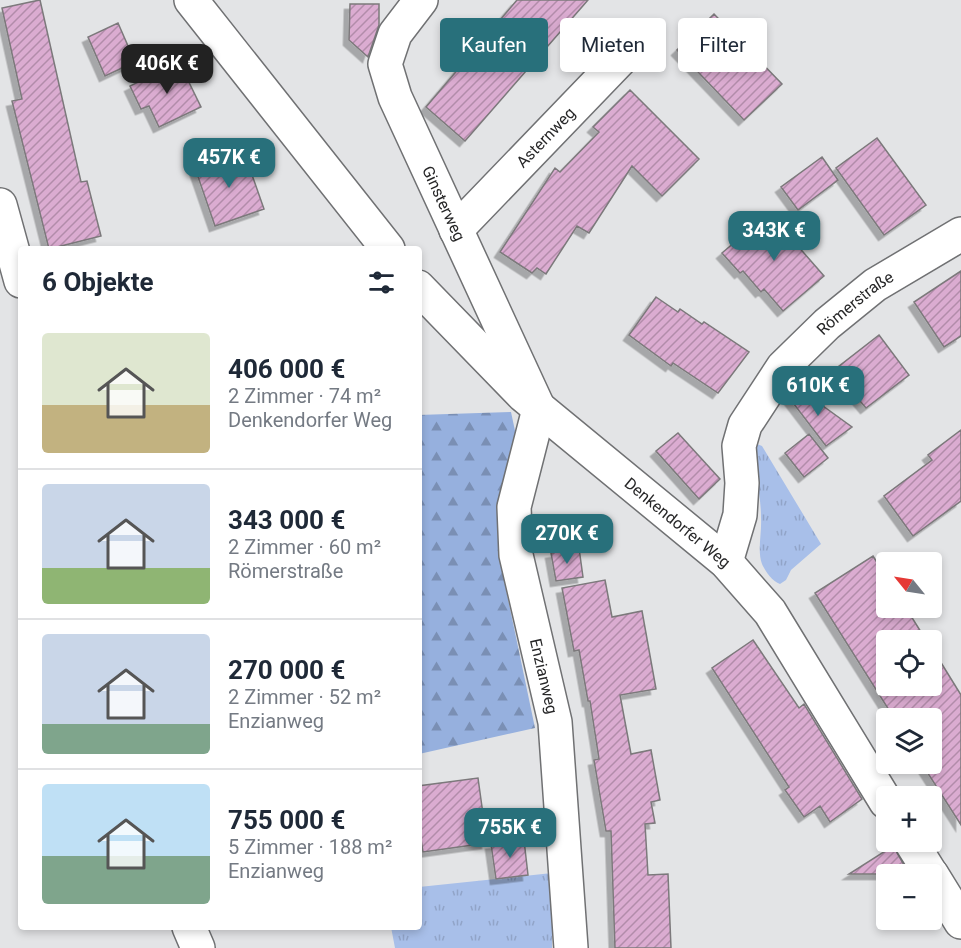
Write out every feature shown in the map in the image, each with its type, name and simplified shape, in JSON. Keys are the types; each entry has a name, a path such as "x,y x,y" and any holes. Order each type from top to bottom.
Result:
{"street":[{"path":"191,0 386,246"},
{"name":"Ginsterweg","path":"421,0 395,34 385,64 395,97 539,409"},
{"name":"Asternweg","path":"456,230 608,72"},
{"path":"0,205 18,270"},
{"name":"Römerstraße","path":"726,561 740,515 742,483 739,446 745,425 783,367 827,324 875,285 961,234"},
{"name":"Denkendorfer Weg","path":"422,291 523,395 726,561 770,612 876,786"},
{"name":"Enzianweg","path":"539,409 514,507 516,555 555,722 570,948"},
{"path":"942,892 961,922"},
{"path":"190,930 198,948"}],"green space":[{"path":"511,412 520,454 501,519 504,580 535,728 422,753 422,415"},
{"path":"757,444 762,446 821,544 791,570 786,580 780,584 767,573 761,559 760,500 750,449"},
{"path":"552,873 552,948 395,948 392,930 422,930 422,887"}],"building":[{"path":"40,0 81,182 87,181 101,236 61,246 48,246 12,101 22,99 2,8"},
{"path":"517,0 588,0 572,18 560,18 560,32 548,46 548,18 502,18"},
{"path":"350,4 379,4 379,25 368,57 349,40"},
{"path":"118,23 135,62 105,76 88,37"},
{"path":"179,62 201,107 159,127 149,106 141,109 130,86"},
{"path":"767,69 782,84 744,120 698,72 767,72"},
{"path":"456,72 525,72 465,141 426,107"},
{"path":"630,90 699,159 662,196 632,166 589,233 577,226 546,274 537,268 532,273 500,252 555,168 560,172 599,132 593,127"},
{"path":"877,138 926,205 884,235 836,168"},
{"path":"244,152 264,209 215,226 195,168"},
{"path":"822,157 838,180 798,210 781,187"},
{"path":"769,213 824,276 783,311 764,289 761,292 743,271 740,273 722,253"},
{"path":"961,271 961,336 944,347 914,302"},
{"path":"656,297 678,312 680,309 702,324 704,322 749,352 718,393 673,363 671,366 629,335"},
{"path":"879,335 909,375 866,408 837,374 841,371 838,367"},
{"path":"794,385 852,427 826,446 787,395"},
{"path":"961,430 961,501 913,536 884,496 932,460 928,455"},
{"path":"678,433 720,479 699,499 656,451"},
{"path":"809,434 828,458 804,477 785,453"},
{"path":"579,548 583,577 556,581 551,553"},
{"path":"873,556 876,561 876,618 912,618 920,630 876,630 876,690 815,593"},
{"path":"605,580 612,617 642,611 656,689 620,695 631,754 651,750 660,800 651,802 655,823 645,824 648,875 668,874 671,948 615,948 611,831 606,831 594,760 599,759 590,701 588,701 579,650 574,651 562,588"},
{"path":"753,640 799,708 804,704 862,799 830,822 820,806 804,817 785,790 789,787 712,668"},
{"path":"942,664 961,695 961,825 942,795 942,786 936,786 928,774 942,774 942,708 888,708 880,696 942,696"},
{"path":"478,778 487,843 423,852 422,785"},
{"path":"524,840 528,875 496,879 491,844"},
{"path":"884,852 896,852 903,864 876,864 876,874 849,874"}]}
